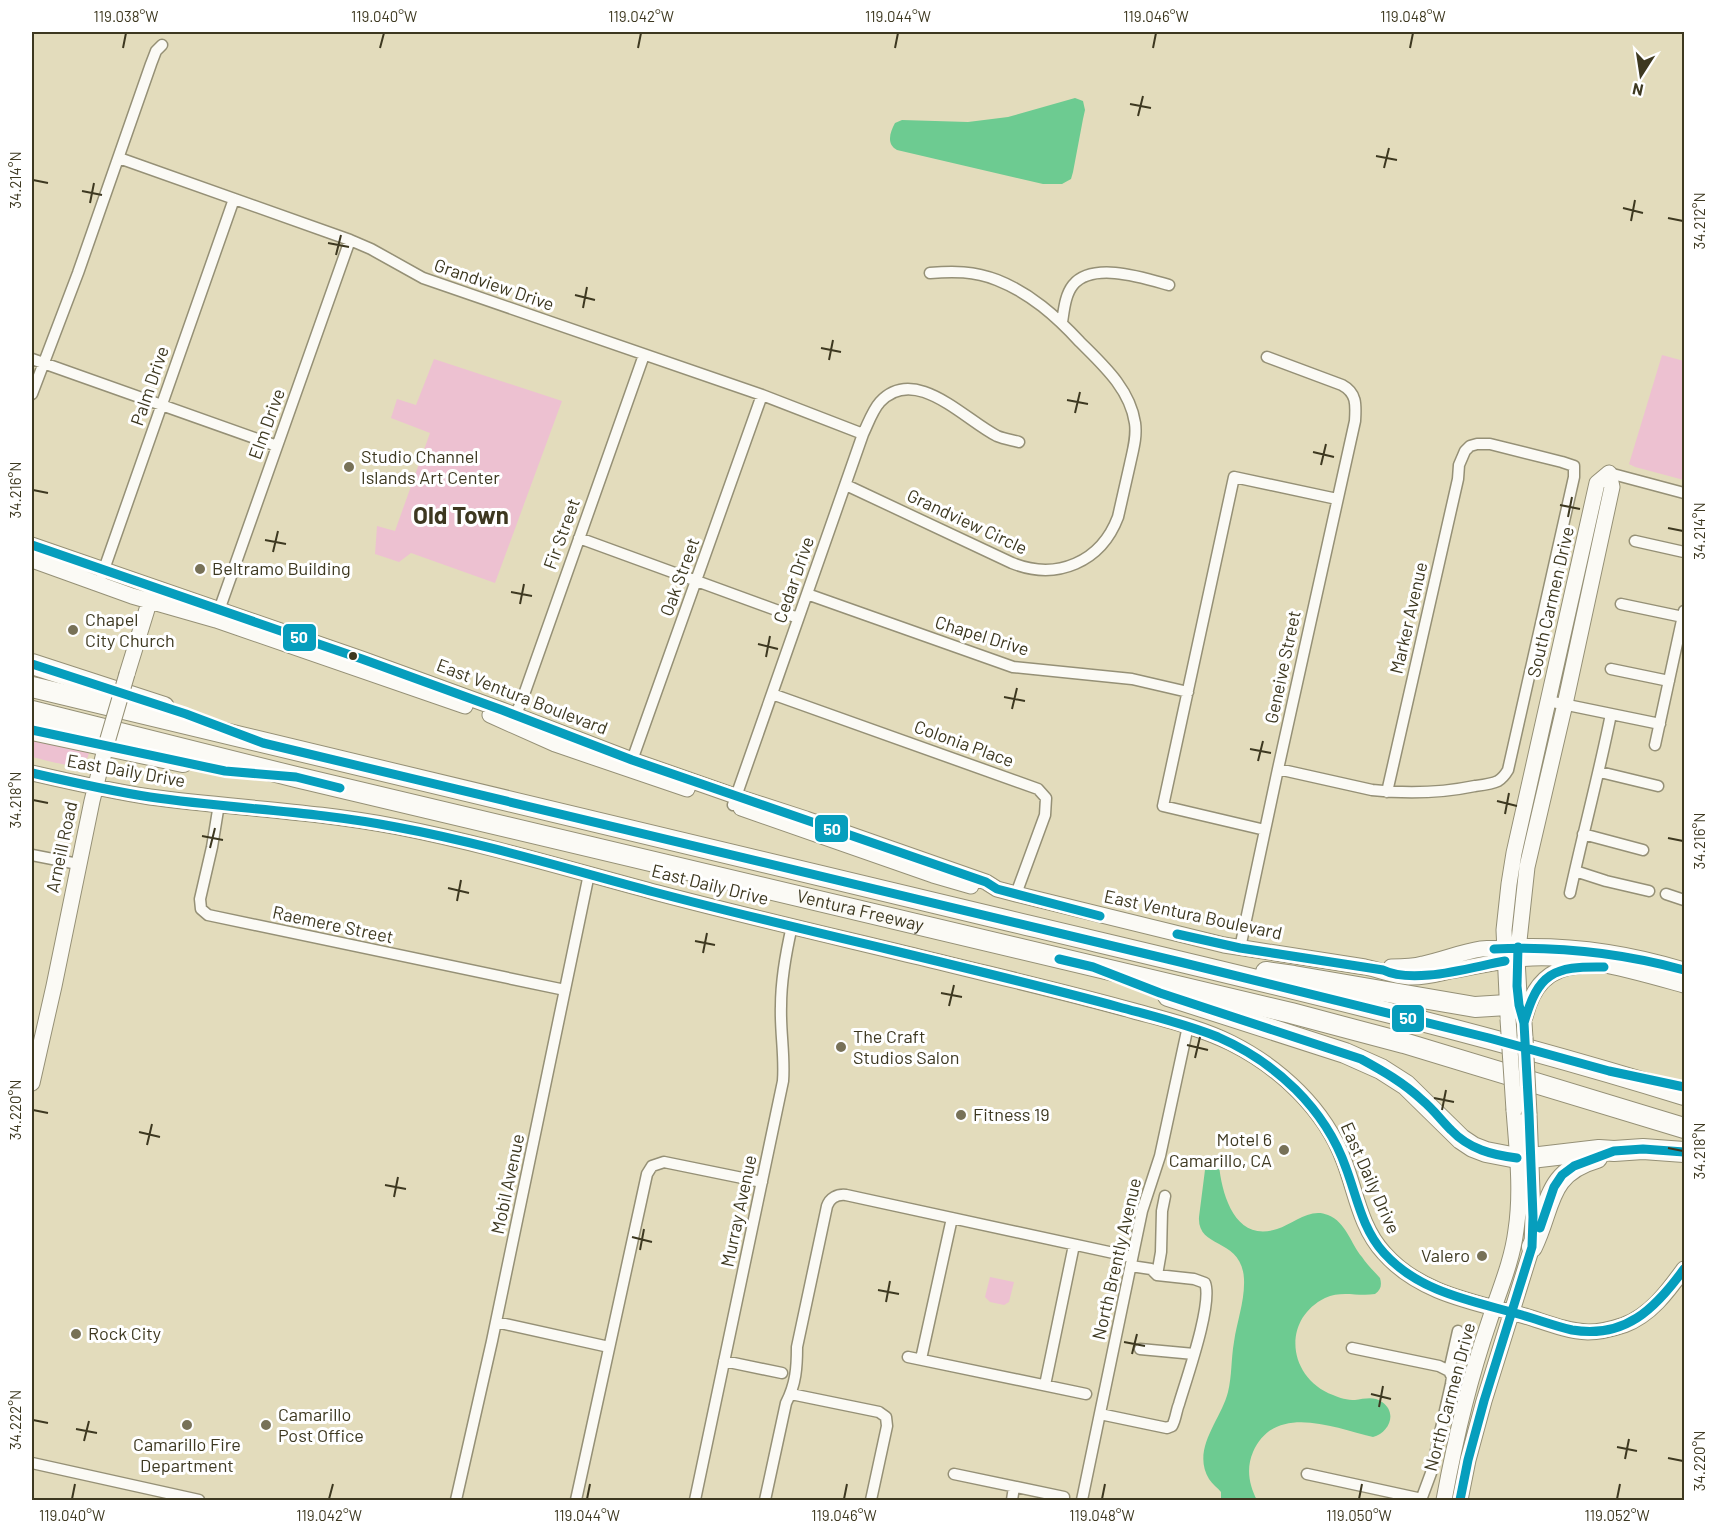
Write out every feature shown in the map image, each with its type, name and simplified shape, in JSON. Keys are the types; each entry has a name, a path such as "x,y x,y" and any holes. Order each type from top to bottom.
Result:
{"highway":[{"path":"32,664 186,714 263,743"},
{"name":"Ventura Freeway","path":"32,687 1489,1038 1609,1071 1684,1095"},
{"name":"Ventura Freeway","path":"32,711 296,777 1291,1013 1404,1043 1684,1128"},
{"path":"32,730 225,771 296,777"},
{"path":"1180,962 1294,976 1507,1012"},
{"path":"1093,967 1160,993 1361,1059 1406,1085 1455,1134 1473,1147 1486,1152 1524,1158 1599,1150 1643,1149 1684,1152"},
{"path":"1609,1071 1684,1087"},
{"path":"1532,1247 1552,1191 1562,1175 1575,1166 1614,1151"}],"main road":[{"name":"South Carmen Drive","path":"1609,473 1612,487 1527,867 1511,954 1504,930 1514,853 1597,483 1609,473"},
{"name":"East Ventura Boulevard","path":"32,545 101,577 152,595 362,659 630,764 734,801 806,819 986,882 997,889 1240,948 1383,970 1424,964 1472,951 1574,960 1616,967 1684,986"},
{"path":"32,560 57,569 101,577"},
{"name":"Arneill Road","path":"32,1083 37,1033 100,766 152,595"},
{"name":"East Daily Drive","path":"32,774 95,788 146,796 289,812 419,832 1086,998 1188,1026 1228,1041 1294,1087 1314,1109 1342,1156 1365,1224 1377,1246 1404,1272 1430,1288 1463,1300 1570,1330 1591,1332 1626,1324 1650,1309 1668,1292 1684,1269"},
{"name":"East Ventura Boulevard","path":"1511,954 1552,947 1608,952 1684,970"},
{"name":"North Carmen Drive","path":"1511,954 1507,1012 1522,1112"},
{"name":"North Carmen Drive","path":"1460,1500 1479,1416 1532,1247 1533,1217 1524,1158 1522,1112 1524,1023 1520,1013 1511,954"},
{"path":"1524,1023 1532,996 1539,985 1550,975 1575,966 1616,967"},
{"name":"North Carmen Drive","path":"1444,1500 1461,1419 1489,1322 1514,1247 1518,1191 1524,1158"}],"street":[{"path":"32,394 119,158 151,63 156,51 162,45"},
{"name":"Grandview Drive","path":"119,158 350,240 423,278 762,395 863,434"},
{"name":"Palm Drive","path":"101,577 234,199"},
{"name":"Elm Drive","path":"218,615 350,240"},
{"name":"Grandview Circle","path":"846,484 1020,566 1036,570 1053,570 1069,566 1091,555 1109,537 1119,517 1135,438 1135,421 1128,401 1113,376 1062,322 1027,295 996,279 969,272 930,273"},
{"path":"1062,322 1065,303 1071,288 1078,281 1096,273 1113,273 1169,285"},
{"name":"Fir Street","path":"512,719 522,698 645,355"},
{"name":"Geneive Street","path":"1240,948 1355,420 1356,402 1352,393 1342,385 1267,357"},
{"path":"32,359 278,446"},
{"name":"Cedar Drive","path":"734,801 863,434 879,404 895,391 908,388 930,393 999,437 1020,442"},
{"name":"Oak Street","path":"630,764 762,395"},
{"name":"Marker Avenue","path":"1477,444 1490,444 1574,466 1574,477 1508,770 1499,780 1461,789 1387,792 1458,479 1459,465 1465,451 1477,444"},
{"path":"1609,473 1684,493"},
{"path":"1265,830 1163,806 1234,477 1337,499"},
{"path":"579,538 798,618"},
{"path":"1635,541 1684,552"},
{"name":"Chapel Drive","path":"807,594 1013,667 1132,680 1188,692"},
{"path":"1621,604 1684,614 1655,745"},
{"path":"1611,669 1669,681"},
{"name":"Colonia Place","path":"772,694 1038,789 1046,798 1045,815 1016,894"},
{"path":"1548,701 1660,724"},
{"path":"1570,893 1600,772 1611,714"},
{"path":"1278,769 1387,792"},
{"path":"1600,772 1658,786"},
{"name":"Raemere Street","path":"219,804 200,901 202,911 208,915 565,990"},
{"path":"1583,834 1643,850"},
{"path":"32,855 78,864"},
{"path":"1575,871 1649,891"},
{"name":"Mobil Avenue","path":"456,1500 496,1323 589,874"},
{"path":"1666,894 1684,900"},
{"name":"Murray Avenue","path":"695,1500 783,1081 784,1055 780,1008 792,926"},
{"name":"North Brently Avenue","path":"1082,1500 1142,1211 1160,1156 1188,1026"},
{"path":"576,1500 645,1178 652,1166 671,1162 762,1182"},
{"path":"765,1500 786,1403 791,1394 797,1347 826,1206 832,1198 841,1195 1074,1245 1132,1262 1150,1269 1157,1275 1204,1282 1206,1301 1199,1336 1172,1426 1167,1428 1100,1414"},
{"path":"1157,1275 1165,1196"},
{"path":"921,1359 952,1218"},
{"path":"1044,1385 1074,1245"},
{"path":"496,1323 609,1347"},
{"path":"1449,1371 1458,1331"},
{"path":"1307,1474 1421,1500 1431,1473 1451,1384 1452,1377 1449,1371 1439,1366 1352,1348"},
{"path":"1140,1349 1194,1354"},
{"path":"908,1357 1086,1394"},
{"path":"724,1361 782,1373"},
{"path":"791,1394 879,1412 886,1417 888,1426 872,1500"},
{"path":"32,1463 199,1500"},
{"path":"954,1474 1064,1497"},
{"path":"1012,1500 1014,1487"}],"shaded area":[{"path":"1075,98 1083,101 1085,110 1071,179 1062,184 1043,184 897,150 890,141 895,123 902,120 968,122 1008,117"},
{"path":"1662,355 1684,361 1684,480 1629,464"},
{"path":"434,359 562,401 495,583 411,553 399,562 375,554 377,526 395,531 430,433 391,418 397,399 416,405"},
{"path":"32,738 90,750 86,761 80,765 56,763 32,757"},
{"path":"1206,1162 1219,1165 1228,1203 1241,1223 1263,1232 1277,1229 1315,1213 1328,1215 1344,1228 1358,1252 1381,1281 1380,1289 1375,1294 1331,1296 1311,1308 1301,1320 1296,1334 1296,1348 1299,1363 1318,1387 1344,1399 1379,1400 1387,1406 1390,1412 1390,1422 1379,1435 1373,1437 1307,1422 1276,1427 1263,1437 1251,1458 1249,1476 1257,1500 1221,1500 1221,1492 1210,1481 1204,1468 1205,1446 1228,1392 1244,1287 1241,1266 1236,1256 1205,1235 1200,1227 1199,1217"},
{"path":"990,1277 1014,1282 1009,1302 1004,1305 990,1302 985,1297"}],"transit line":[{"name":"50","path":"32,545 362,659 632,760 986,882 997,889 1100,916"},
{"name":"50","path":"32,664 186,714 263,743 1180,962 1489,1038 1609,1071 1684,1087"},
{"name":"50","path":"32,730 225,771 296,777 340,788"},
{"name":"50","path":"32,773 150,797 335,817 429,833 654,892 1063,992 1206,1032 1239,1047 1259,1060 1296,1089 1311,1107 1337,1146 1365,1223 1384,1253 1414,1278 1466,1300 1572,1330 1591,1332 1608,1330 1637,1318 1650,1308 1662,1297 1684,1269"},
{"name":"50","path":"1177,934 1240,948 1410,976 1443,973 1505,961"},
{"name":"50","path":"1460,1500 1484,1401 1532,1247 1529,1114 1524,1023 1517,986 1518,947"},
{"name":"50","path":"1494,949 1590,952 1637,959 1684,970"},
{"name":"50","path":"1059,959 1093,967 1160,993 1361,1059 1408,1088 1465,1142 1490,1153 1517,1158"},
{"name":"50","path":"1524,1023 1535,993 1550,976 1572,968 1604,967"},
{"name":"50","path":"1540,1228 1554,1187 1562,1175 1574,1166 1614,1151 1643,1149 1684,1152"}],"place":[{"name":"Studio Channel Islands Art Center","path":"349,467"},
{"name":"Beltramo Building","path":"200,569"},
{"name":"Chapel City Church","path":"73,630"},
{"name":"The Craft Studios Salon","path":"841,1047"},
{"name":"Fitness 19","path":"961,1115"},
{"name":"Motel 6 Camarillo, CA","path":"1284,1150"},
{"name":"Valero","path":"1482,1256"},
{"name":"Rock City","path":"76,1334"},
{"name":"Camarillo Fire Department","path":"187,1425"},
{"name":"Camarillo Post Office","path":"266,1425"}],"district":[{"name":"Old Town","path":"461,516"}]}
